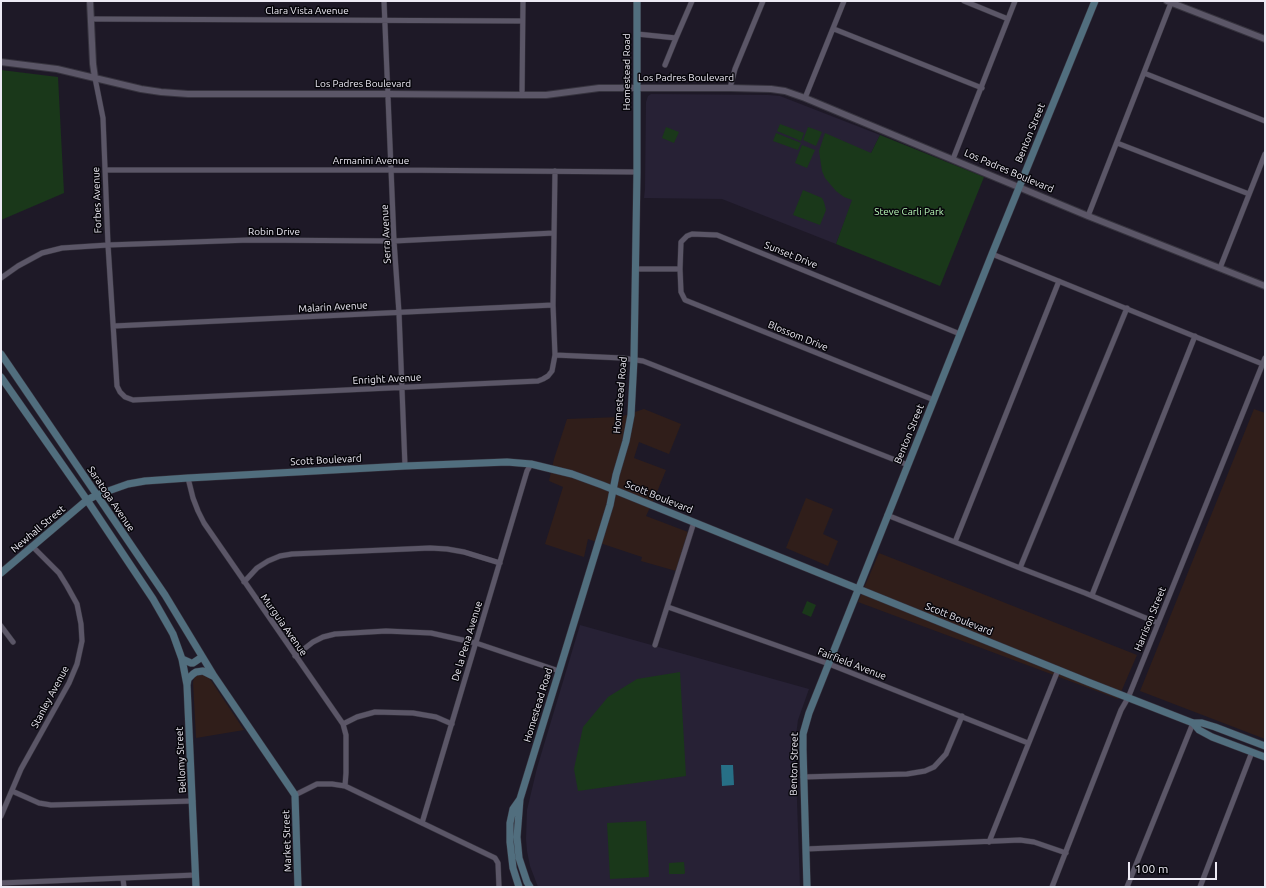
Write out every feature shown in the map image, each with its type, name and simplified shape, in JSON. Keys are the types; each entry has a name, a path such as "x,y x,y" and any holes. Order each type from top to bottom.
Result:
{"main road":[{"name":"Homestead Road","path":"530,887 519,858 516,837 520,799 610,505 630,422 634,359 638,125 636,88 637,1"},
{"name":"Benton Street","path":"807,887 803,777 803,734 806,723 887,515 1095,1"},
{"name":"Saratoga Avenue","path":"1,354 165,595 214,676 295,795"},
{"name":"Saratoga Avenue","path":"1,377 87,500 153,599 173,634"},
{"name":"Scott Boulevard","path":"87,500 128,484 145,481 406,466 507,462 531,464 572,474 613,489 1128,698 1193,722 1215,727 1265,746"},
{"name":"Newhall Street","path":"1,573 87,500"},
{"name":"Bellomy Street","path":"173,634 182,659 187,685 196,887"},
{"path":"182,659 194,663 202,657"},
{"path":"187,685 188,679 196,672 204,671 214,676"},
{"name":"Scott Boulevard","path":"1193,722 1199,730 1212,737 1265,758"},
{"name":"Market Street","path":"295,795 298,887"},
{"name":"Homestead Road","path":"519,887 513,868 510,842 510,823 513,809 520,799"}],"street":[{"name":"Forbes Avenue","path":"90,1 93,63 103,118 108,245 118,386 120,392 125,397"},
{"name":"Serra Avenue","path":"384,1 394,242 406,466"},
{"path":"522,96 523,1"},
{"path":"665,65 692,1"},
{"path":"730,88 735,69 763,1"},
{"path":"805,98 834,30 844,1"},
{"path":"964,1 1008,19"},
{"path":"953,159 1015,1"},
{"path":"1088,216 1170,2 1265,39"},
{"name":"Clara Vista Avenue","path":"91,19 522,21"},
{"path":"834,30 982,88"},
{"path":"637,34 676,38"},
{"name":"Los Padres Boulevard","path":"1,62 57,69 140,89 188,94 522,96 546,95 600,88 730,88 771,89 785,91 1019,186 1088,216 1265,286"},
{"path":"1144,73 1265,121"},
{"path":"1117,143 1249,194"},
{"path":"1220,268 1265,154"},
{"name":"Armanini Avenue","path":"106,170 637,172"},
{"name":"Enright Avenue","path":"125,397 133,400 538,381 548,376 552,371 555,356 553,305 555,171"},
{"name":"Robin Drive","path":"1,278 18,266 42,253 62,248 249,240 394,242 554,233"},
{"name":"Sunset Drive","path":"680,269 681,242 687,236 698,233 717,235 960,334"},
{"path":"992,254 1195,336 1264,362"},
{"path":"635,269 680,269"},
{"name":"Blossom Drive","path":"680,269 681,292 683,297 690,302 934,400"},
{"path":"955,542 1060,281"},
{"name":"Malarin Avenue","path":"114,326 553,305"},
{"path":"1020,568 1127,308"},
{"path":"1092,595 1195,336"},
{"path":"555,356 634,359 652,364 908,465"},
{"name":"Harrison Street","path":"1052,887 1121,710 1128,698 1264,362"},
{"name":"De la Pena Avenue","path":"422,823 527,471 531,464"},
{"name":"Murguia Avenue","path":"188,478 193,498 204,523 343,724 346,734 345,786"},
{"path":"887,515 1092,595 1158,623"},
{"path":"655,645 694,522"},
{"name":"Stanley Avenue","path":"1,816 21,769 69,683 77,664 82,641 81,624 77,604 68,586 59,573 32,546"},
{"path":"244,582 257,568 268,561 280,556 292,554 430,548 464,552 500,563"},
{"name":"Fairfield Avenue","path":"668,607 829,664 1028,743"},
{"path":"1,626 13,642"},
{"path":"295,656 323,637 386,631 432,633 476,643 559,671"},
{"path":"989,842 1058,670"},
{"path":"343,724 357,717 375,712 414,713 436,717 452,724"},
{"path":"803,777 907,774 925,771 934,767 946,754 962,716"},
{"path":"1127,887 1193,722"},
{"path":"1200,887 1252,752"},
{"path":"295,795 317,784 345,786 493,856 497,860 499,867 499,887"},
{"path":"12,791 39,803 51,805 193,801"},
{"path":"806,850 1020,840 1034,842 1066,853"},
{"path":"1,882 196,876"},
{"path":"123,879 124,887"}],"shaded area":[{"path":"651,94 780,96 880,135 871,153 836,244 722,199 644,198 646,102 648,96"},
{"path":"644,409 681,424 669,454 639,442 634,458 666,470 646,516 688,532 676,571 641,561 642,557 588,539 584,557 545,544 563,487 549,481 554,459 567,419 620,417"},
{"path":"1254,409 1265,413 1265,739 1140,691"},
{"path":"806,498 833,509 823,534 838,541 828,566 786,548"},
{"path":"879,553 1137,655 1118,699 858,602"},
{"path":"580,625 809,689 798,720 795,743 800,887 538,887 530,866 527,851 527,810 537,768"},
{"path":"201,673 208,676 244,730 196,738 193,682 195,676"}],"green space":[{"path":"1,70 58,77 64,193 1,220"},
{"path":"780,124 804,133 801,141 777,131"},
{"path":"666,127 679,132 674,143 662,138"},
{"path":"808,127 822,132 816,146 803,140"},
{"path":"776,133 801,143 798,150 773,141"},
{"name":"Steve Carli Park","path":"825,133 871,153 880,135 984,177 940,286 836,244 852,200 844,197 836,191 825,178 822,171 819,151"},
{"path":"802,145 815,150 807,168 795,163"},
{"path":"803,190 822,198 824,202 826,210 820,225 793,215"},
{"path":"807,601 816,605 811,617 802,613"},
{"path":"680,672 686,776 578,791 574,769 583,727 608,697 637,679"},
{"path":"646,821 649,877 610,879 607,823"},
{"path":"684,862 684,874 669,874 669,863"}],"water":[{"path":"721,765 733,765 734,785 722,786"}]}
